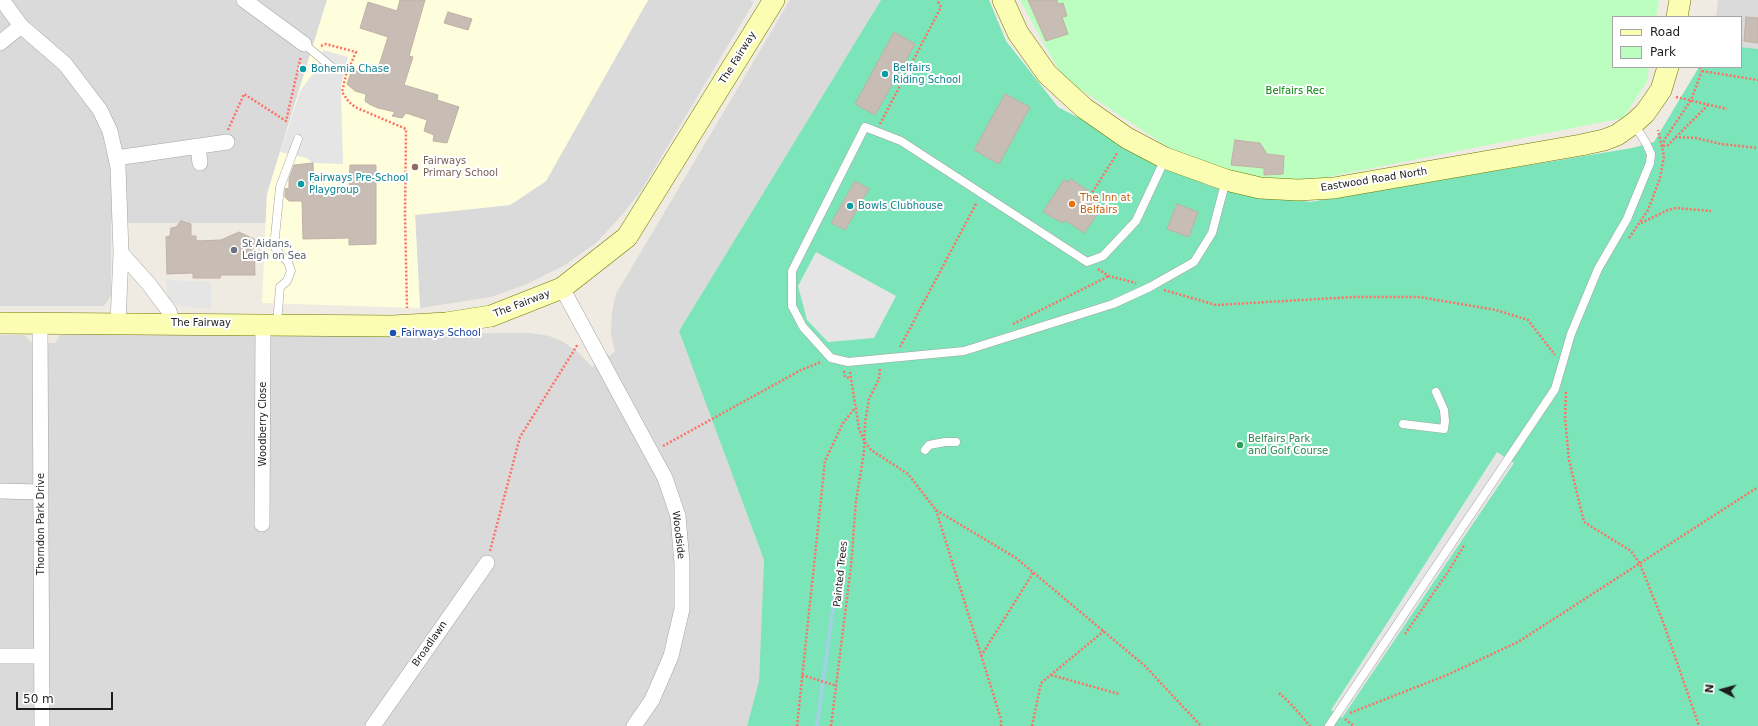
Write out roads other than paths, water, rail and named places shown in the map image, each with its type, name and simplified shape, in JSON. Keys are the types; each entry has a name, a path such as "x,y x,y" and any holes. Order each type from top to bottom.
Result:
{"street":[{"path":"2,0 21,26 65,64 100,110 110,131 118,167 121,253 118,323"},
{"path":"244,0 312,45"},
{"name":"The Fairway","path":"0,323 172,323 393,326 446,323 491,316 562,288 627,237 774,0"},
{"name":"Eastwood Road North","path":"1003,0 1018,33 1047,74 1084,108 1127,138 1165,158 1226,180 1260,188 1298,190 1334,188 1604,140 1617,135 1645,113 1661,90 1667,71"},
{"path":"1677,16 1680,0"},
{"path":"0,42 21,26"},
{"path":"116,158 227,142"},
{"path":"198,147 200,163"},
{"path":"121,253 148,283 169,311 172,323"},
{"name":"Woodside","path":"562,288 665,478 678,516 682,563 682,609 671,656 652,700 634,726"},
{"name":"Thorndon Park Drive","path":"40,322 42,726"},
{"name":"Woodberry Close","path":"262,524 270,324"},
{"path":"0,491 40,492"},
{"name":"Broadlawn","path":"373,726 487,563"},
{"path":"0,656 41,656"}],"lane":[{"path":"312,45 334,69"},
{"path":"1329,726 1555,389 1571,334 1595,277 1627,219 1650,163 1651,154 1646,142 1634,123"},
{"path":"1165,158 1136,221 1103,256 1087,262 901,141 865,127 792,271 792,306 803,326 831,358 848,362 964,351 1113,304 1194,262 1212,233 1226,180"},
{"path":"270,324 280,287 288,281 291,271 288,262 276,250 275,237 280,187 298,139"},
{"path":"1403,424 1444,429 1446,421 1444,410 1436,392"},
{"path":"925,450 928,445 956,442"}],"waterway":[{"path":"817,726 839,564"}],"place":[{"name":"Bohemia Chase","path":"303,69"},
{"name":"Belfairs Riding School","path":"885,74"},
{"name":"Fairways Primary School","path":"415,167"},
{"name":"Fairways Pre-School Playgroup","path":"301,184"},
{"name":"The Inn at Belfairs","path":"1072,204"},
{"name":"Bowls Clubhouse","path":"850,206"},
{"name":"St Aidans, Leigh on Sea","path":"234,250"},
{"name":"Fairways School","path":"393,333"},
{"name":"Belfairs Park and Golf Course","path":"1240,445"}],"park label":[{"name":"Belfairs Rec","path":"1295,91"}]}
